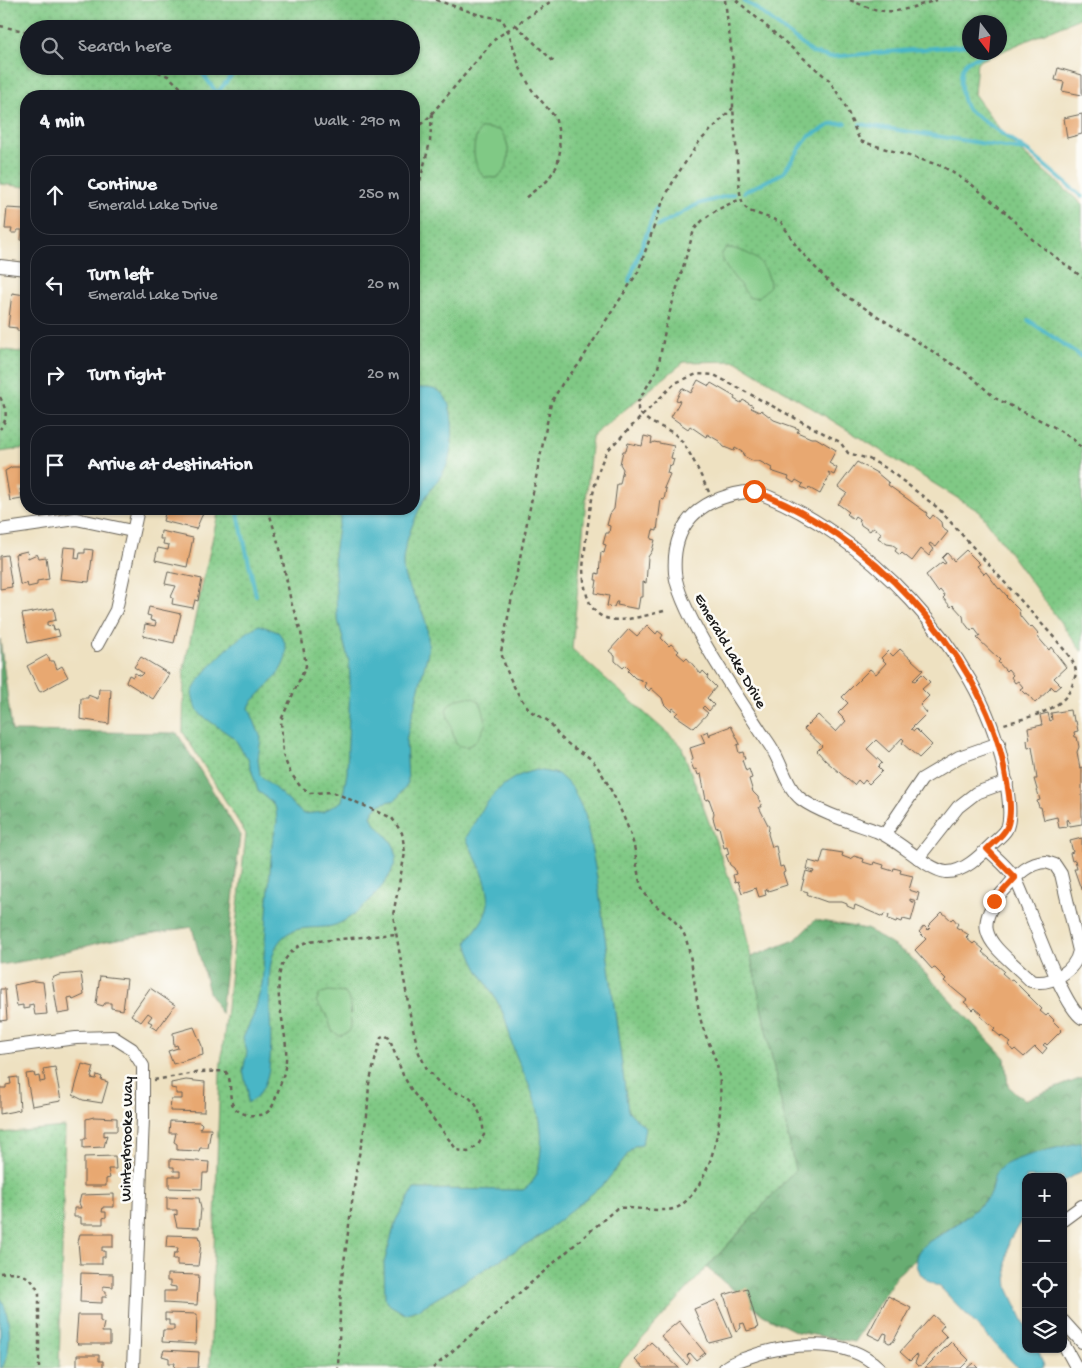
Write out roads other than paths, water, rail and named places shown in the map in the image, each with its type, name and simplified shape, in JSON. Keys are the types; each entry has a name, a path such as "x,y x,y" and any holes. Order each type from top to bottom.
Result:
{"street":[{"path":"0,266 20,268"},
{"name":"Emerald Lake Drive","path":"754,491 781,501 841,537 894,582 942,636 981,698 999,743 1007,782 1009,810 1007,828 987,849 962,869 944,872 918,858 885,834 852,822 800,798 774,751 699,632 682,599 675,574 676,544 687,521 705,504 729,494 754,491"},
{"path":"97,645 116,610 136,515"},
{"path":"0,530 76,519 132,531"},
{"path":"885,834 922,779 958,757 999,743"},
{"path":"918,858 958,808 976,793 1007,782"},
{"path":"987,849 1015,878 1058,977 1076,1014 1082,1018"},
{"path":"1046,862 1055,865 1061,874 1079,951 1077,962 1058,977 1044,982 1031,981 989,939 985,930 985,921 990,906 1015,878 1034,863 1046,862"},
{"name":"Winterbrooke Way","path":"0,1048 76,1038 113,1037 132,1048 143,1066 132,1368"},
{"path":"1066,1218 1082,1206"},
{"path":"1067,1325 1082,1342"},
{"path":"725,1368 729,1364 761,1352 803,1345 843,1348 872,1361 879,1368"},
{"path":"1067,1349 1079,1368"}],"water":[{"path":"420,388 434,389 445,398 449,406 452,428 449,460 420,508"},
{"path":"341,515 417,515 408,538 403,569 408,585 424,616 428,634 428,652 406,740 408,783 396,800 378,806 371,816 373,821 389,838 396,853 395,863 383,885 352,916 332,926 295,930 282,938 277,945 271,962 269,983 271,1031 268,1075 260,1092 247,1103 248,1092 243,1071 247,1052 243,1038 254,1014 262,984 272,844 277,822 276,809 271,801 258,791 248,759 234,738 201,715 195,706 192,694 202,676 211,666 231,645 251,629 259,625 278,632 284,642 286,652 284,661 280,670 251,703 249,708 261,738 258,759 260,775 303,814 323,812 342,801 347,773 350,681 349,662 337,616 334,554"},
{"path":"537,770 558,774 572,787 585,814 598,883 628,1111 645,1127 642,1145 634,1146 605,1183 541,1235 419,1309 405,1314 390,1305 385,1299 384,1263 396,1220 414,1189 523,1190 533,1180 538,1168 541,1129 536,1104 515,1053 503,1014 477,969 467,942 483,920 488,903 488,893 483,874 466,838 486,804 502,786 512,779"},
{"path":"1082,1142 1082,1171 1067,1180 1067,1173 1022,1173 1022,1220 1009,1241 1006,1264 1008,1288 1022,1318 1022,1353 1039,1353 1044,1366 1043,1368 1018,1368 940,1287 923,1277 916,1266 916,1260 917,1254 924,1245 983,1203 990,1194 996,1172 999,1169 1014,1160 1038,1152"},
{"path":"0,1296 7,1313 9,1332 8,1351 2,1368 0,1368"}],"waterway":[{"path":"744,2 753,6 813,53 829,57 962,46"},
{"path":"971,60 964,65 961,77 963,100 968,110 1030,153 1082,197"},
{"path":"204,75 215,90"},
{"path":"220,90 232,75"},
{"path":"744,192 783,173 808,137 832,124 846,123"},
{"path":"860,124 1024,150"},
{"path":"658,226 698,204 734,194"},
{"path":"629,281 656,208"},
{"path":"1028,320 1082,357"},
{"path":"238,515 256,595"}]}
